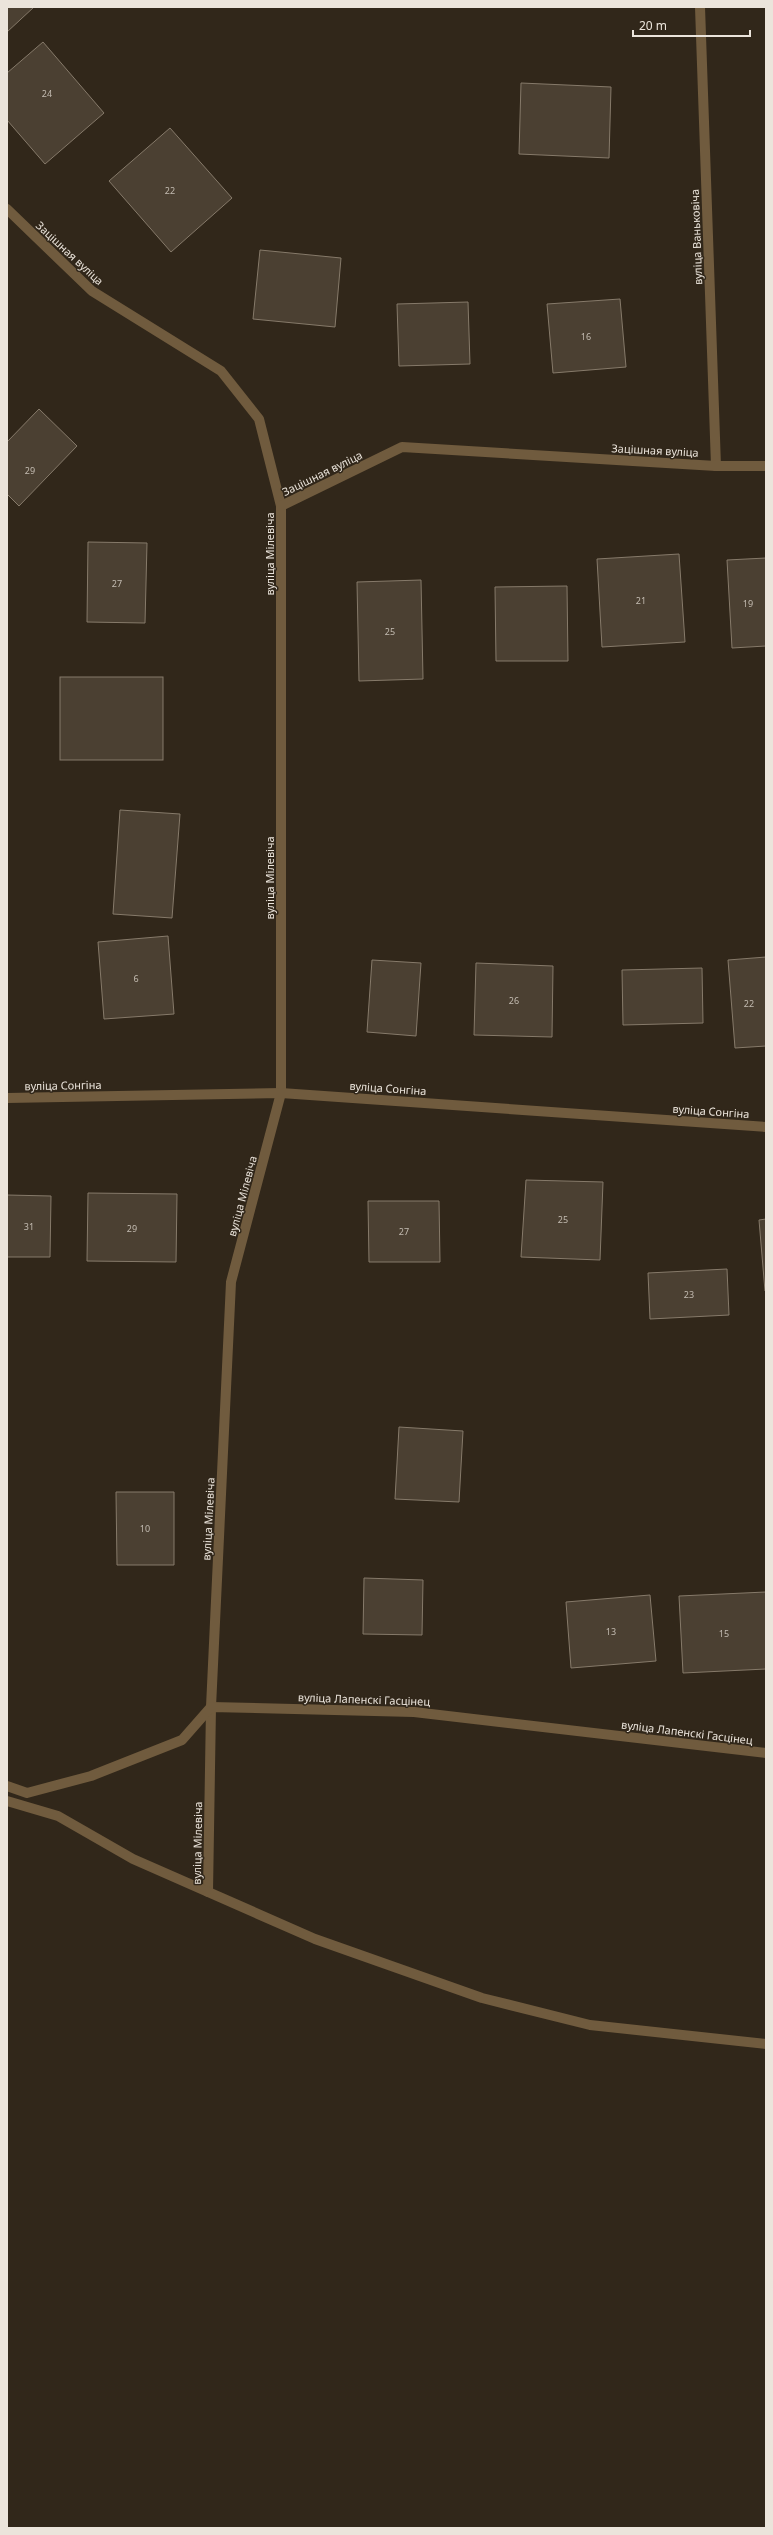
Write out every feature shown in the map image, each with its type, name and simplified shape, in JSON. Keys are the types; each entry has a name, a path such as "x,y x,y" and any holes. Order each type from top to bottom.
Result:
{"street":[{"name":"вуліца Ваньковіча","path":"700,7 716,466"},
{"name":"Зацішная вуліца","path":"7,209 92,291 221,371 259,419 281,506 402,447 716,466 766,466"},
{"name":"вуліца Мілевіча","path":"208,1892 211,1707 231,1282 281,1093 281,506"},
{"name":"вуліца Сонгіна","path":"7,1098 281,1093 766,1127"},
{"name":"вуліца Лапенскі Гасцінец","path":"211,1707 414,1712 766,1753"},
{"path":"7,1786 26,1793 91,1776 182,1740 211,1707"},
{"path":"7,1801 58,1816 133,1859 315,1939 482,1998 590,2024 766,2044"}],"building":[{"path":"7,7 34,7 7,32"},
{"path":"43,42 104,113 45,164 7,120 7,73"},
{"path":"521,83 611,87 609,158 519,154"},
{"path":"170,128 232,198 171,252 109,181"},
{"path":"260,250 341,258 335,327 253,319"},
{"path":"620,299 626,367 553,373 547,304"},
{"path":"468,302 470,364 399,366 397,304"},
{"path":"39,409 77,446 19,506 7,494 7,442"},
{"path":"88,542 147,543 145,623 87,622"},
{"path":"679,554 685,642 602,647 597,559"},
{"path":"766,558 766,646 732,648 727,560"},
{"path":"421,580 423,679 359,681 357,582"},
{"path":"567,586 568,661 496,661 495,587"},
{"path":"60,677 163,677 163,760 60,760"},
{"path":"120,810 180,814 172,918 113,914"},
{"path":"168,936 174,1014 104,1019 98,942"},
{"path":"766,957 766,1046 735,1048 728,960"},
{"path":"372,960 421,963 416,1036 367,1032"},
{"path":"476,963 553,966 552,1037 474,1035"},
{"path":"702,968 703,1023 623,1025 622,970"},
{"path":"526,1180 603,1182 600,1260 521,1257"},
{"path":"88,1193 177,1194 176,1262 87,1261"},
{"path":"7,1195 51,1196 50,1257 7,1257"},
{"path":"368,1201 439,1201 440,1262 369,1262"},
{"path":"766,1219 766,1291 765,1291 759,1220"},
{"path":"727,1269 729,1315 650,1319 648,1273"},
{"path":"399,1427 463,1431 459,1502 395,1499"},
{"path":"116,1492 174,1492 174,1565 117,1565"},
{"path":"364,1578 423,1580 422,1635 363,1634"},
{"path":"766,1592 766,1669 683,1673 679,1596"},
{"path":"650,1595 656,1661 571,1668 566,1602"}]}
